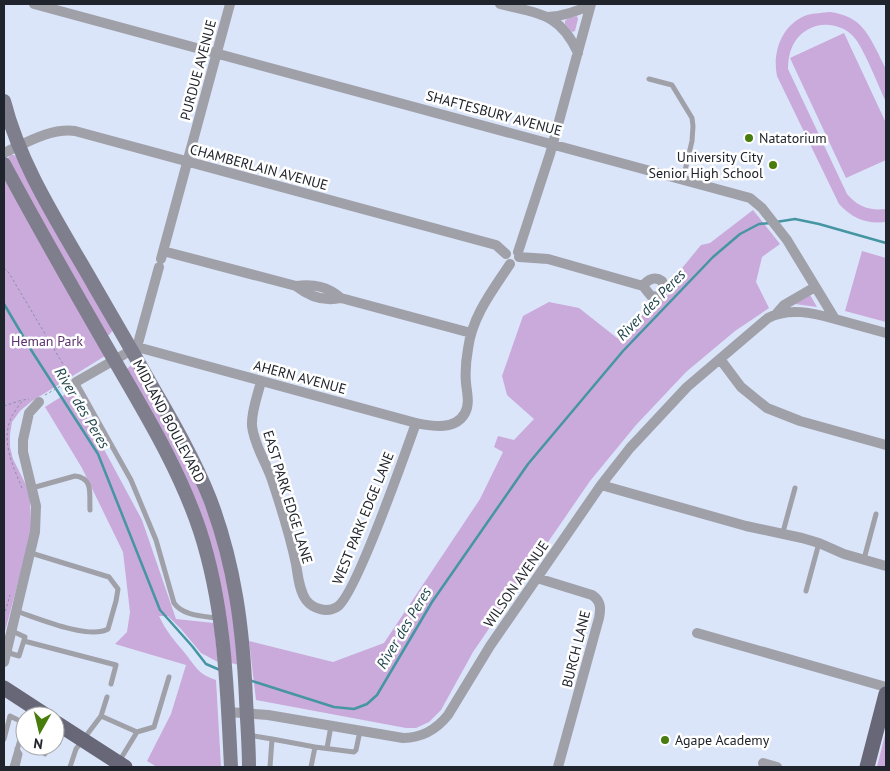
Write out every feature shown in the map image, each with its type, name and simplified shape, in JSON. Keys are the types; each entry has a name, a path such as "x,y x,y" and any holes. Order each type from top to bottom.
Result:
{"main road":[{"name":"MIDLAND BOULEVARD","path":"4,101 18,146 42,194 134,349 174,424 210,499 234,578 240,617 245,668 249,767"},
{"name":"MIDLAND BOULEVARD","path":"4,164 154,428 185,489 211,570 220,619 225,660 231,767"},
{"path":"4,688 19,706"},
{"path":"867,767 886,694"},
{"path":"65,729 116,764"}],"street":[{"name":"SHAFTESBURY AVENUE","path":"34,4 553,143 750,198 762,208 782,233 835,319"},
{"name":"PURDUE AVENUE","path":"134,349 161,259 230,4"},
{"path":"500,4 547,16 561,16 591,4"},
{"path":"518,254 553,143 591,4"},
{"path":"547,16 563,28 578,53"},
{"name":"CHAMBERLAIN AVENUE","path":"4,153 50,132 68,130 496,245 508,259"},
{"path":"161,259 296,286 308,295 330,301 341,298 471,333 511,250 518,254 548,259 643,286"},
{"name":"WILSON AVENUE","path":"228,712 247,713 392,736 412,738 429,733 448,715 490,646 600,485 630,448 686,387 768,318 777,314 784,304 816,287"},
{"path":"777,314 811,313 886,333"},
{"name":"AHERN AVENUE","path":"134,349 416,423 447,426 462,417 467,408 466,368 471,333"},
{"path":"70,380 134,349"},
{"path":"720,359 741,386 767,408 800,421 886,446"},
{"name":"EAST PARK EDGE LANE","path":"261,381 252,420 254,433 292,546 301,590 308,602 323,610"},
{"path":"5,657 31,553 36,521 36,506 26,488 22,440 29,413 39,398"},
{"name":"WEST PARK EDGE LANE","path":"323,610 331,609 344,602 362,563 416,423"},
{"path":"600,485 746,526 783,532 819,542 844,554 886,566"},
{"name":"BURCH LANE","path":"538,578 592,595 599,601 600,606 599,618 558,767"},
{"path":"697,633 886,687"},
{"path":"763,763 777,767"}],"lane":[{"path":"649,79 672,85 692,118 694,134 682,179"},
{"path":"70,380 131,480 156,540 174,603 178,609 192,614 220,619"},
{"path":"26,488 75,476 82,477 87,480 89,488 90,510"},
{"path":"783,532 795,488"},
{"path":"864,559 876,514"},
{"path":"806,591 819,542"},
{"path":"16,611 84,631 103,632 108,629 116,600 118,589 110,577 31,553"},
{"path":"5,657 19,656 24,641 25,637 12,631"},
{"path":"24,641 116,666 111,684"},
{"path":"116,764 137,732 154,727 169,677"},
{"path":"70,767 76,749 101,716 107,697"},
{"path":"4,738 10,716 15,716"},
{"path":"101,716 137,732"},
{"path":"327,748 331,726"},
{"path":"248,735 354,752 360,731"},
{"path":"270,767 272,739"},
{"path":"311,767 315,747"}],"path":[{"path":"4,268 70,380 39,398 23,400 4,406"},
{"path":"23,400 11,418 8,447 12,464 26,488"},
{"path":"4,616 11,591"}],"green space":[{"path":"830,12 854,20 869,37 886,70 886,102 857,42 848,32 837,26 819,25 802,33 792,46 788,69 847,194 855,202 865,207 886,209 886,222 872,222 860,219 849,213 839,204 777,76 776,58 785,32 798,19 807,15"},
{"path":"577,16 575,31 572,32 565,24 565,21"},
{"path":"844,33 886,123 886,160 846,178 790,58"},
{"path":"11,155 18,158 113,330 109,335 105,335 6,160"},
{"name":"Heman Park","path":"4,174 105,356 32,401 20,411 12,422 10,447 13,459 26,485 30,500 31,534 4,635"},
{"path":"753,210 780,244 762,257 756,282 769,308 735,331 686,372 636,425 590,481 473,652 441,710 429,722 416,728 406,728 256,700 249,641 333,662 384,643 480,499 503,452 494,447 498,436 514,440 534,419 507,395 502,376 523,316 549,302 579,308 617,338 649,305 661,302 669,294 669,284 701,245 710,243"},
{"path":"862,251 886,258 886,322 845,311"},
{"path":"810,295 817,307 795,304"},
{"path":"130,366 135,367 184,454 210,516 228,582 239,665 231,663 213,564 127,369"},
{"path":"72,390 142,520 176,619 214,623 218,662 201,653 168,616 159,616 170,635 197,669 216,680 221,767 157,767 147,761 171,714 186,665 115,644 127,632 130,612 123,552 82,468 45,407"},
{"path":"886,731 886,767 877,767"}],"waterway":[{"name":"River des Peres","path":"776,222 795,219 886,243"},
{"name":"River des Peres","path":"249,680 334,707 354,709 367,704 377,695 432,602 528,464 623,351 713,257 740,234 759,224 771,223"},
{"name":"River des Peres","path":"4,304 98,454 160,610 206,664 220,670"}],"place":[{"name":"Natatorium","path":"749,138"},
{"name":"University City Senior High School","path":"773,165"},
{"name":"Agape Academy","path":"665,740"}]}
